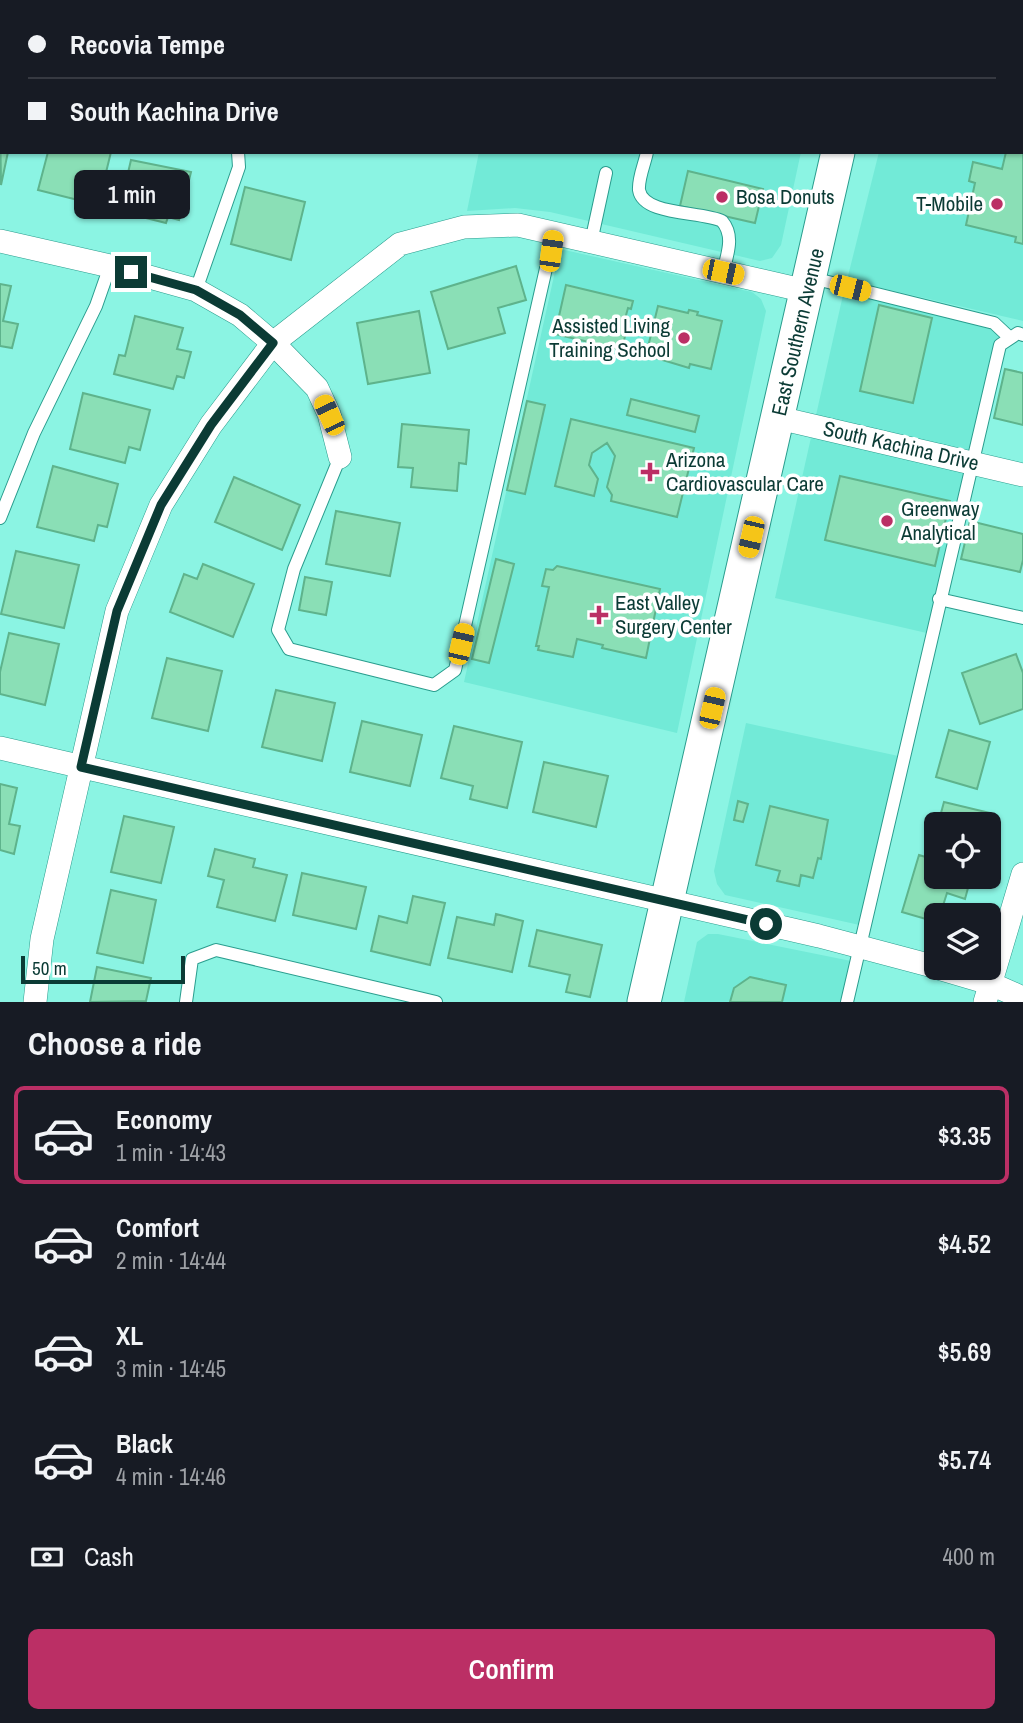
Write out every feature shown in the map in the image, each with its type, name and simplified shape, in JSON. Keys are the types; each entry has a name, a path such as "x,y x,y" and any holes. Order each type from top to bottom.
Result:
{"main road":[{"name":"East Southern Avenue","path":"644,1002 838,154"}],"street":[{"path":"35,1002 42,939 117,611 161,505 211,425 273,343 400,244 464,227 518,225 723,272 808,284"},
{"path":"0,242 110,266 196,290 240,315 273,343 317,388 329,415 340,457"},
{"name":"South Kachina Drive","path":"779,418 1023,475"},
{"path":"0,748 860,946 924,963"},
{"path":"987,993 1023,874"},
{"path":"962,980 987,993 1023,998"}],"lane":[{"path":"196,290 239,167 238,154"},
{"path":"647,154 639,184 643,199 661,209 690,212 722,221 729,231 723,272"},
{"path":"591,242 606,173"},
{"path":"340,457 294,569 278,630 289,649 434,685 455,670 554,233"},
{"path":"0,518 34,433 96,306 110,266"},
{"path":"808,284 994,323 1010,338"},
{"path":"847,1002 999,345 1018,333 1023,335"},
{"path":"939,599 1023,618"},
{"path":"186,1002 192,959 216,950 436,1002"}],"shaded area":[{"path":"479,154 801,154 781,245 772,258 760,261 550,212 515,208 467,211"},
{"path":"878,154 1023,154 1023,321 847,280"},
{"path":"560,249 752,292 761,299 766,311 677,733 464,682"},
{"path":"845,286 994,323 1010,338 999,345 931,634 775,598"},
{"path":"746,723 903,757 864,926 725,895 717,884 714,871"},
{"path":"708,934 856,962 847,1002 684,1002 697,942"}],"building":[{"path":"1,154 8,154 1,185"},
{"path":"47,154 111,154 98,205 38,190"},
{"name":"T-Mobile","path":"1006,154 1023,154 1023,244 1015,242 1016,237 966,225 975,183 969,181 973,162 1002,169"},
{"path":"131,160 191,172 179,220 168,217 166,223 114,210 119,189 124,190"},
{"name":"Bosa Donuts","path":"688,171 763,189 755,223 680,206"},
{"path":"245,187 305,202 291,260 231,244"},
{"path":"516,266 526,300 498,308 505,333 448,349 431,292"},
{"path":"0,284 11,286 3,321 18,324 12,348 0,346"},
{"path":"566,285 633,301 625,319 629,321 627,325 624,324 622,350 555,334"},
{"path":"879,305 932,318 913,403 860,391"},
{"name":"Assisted Living Training School","path":"658,306 688,313 689,310 698,312 697,315 722,321 711,369 690,364 689,368 646,355"},
{"path":"419,311 430,373 368,384 357,323"},
{"path":"135,316 183,328 177,349 191,352 184,378 177,376 173,389 114,374 119,355 125,356"},
{"path":"1005,369 1023,373 1023,425 994,418"},
{"path":"83,393 150,410 140,450 129,447 125,463 70,449"},
{"path":"631,399 699,416 695,432 627,415"},
{"path":"527,401 545,405 525,494 507,490"},
{"name":"Arizona Cardiovascular Care","path":"571,419 694,448 677,517 611,501 612,495 607,487 615,456 607,443 592,453 589,465 598,479 594,496 555,486"},
{"path":"402,424 469,430 466,464 459,463 457,491 411,487 413,468 398,467"},
{"path":"53,466 118,484 107,527 98,525 94,541 37,527"},
{"name":"Greenway Analytical","path":"840,476 950,501 935,566 825,540"},
{"path":"234,477 300,505 282,550 215,522"},
{"path":"336,511 400,523 390,576 326,564"},
{"path":"970,521 1023,534 1020,572 961,559"},
{"path":"16,551 79,565 64,628 1,614"},
{"path":"496,559 514,564 489,663 472,659"},
{"path":"203,564 254,584 233,637 170,612 184,574 197,579"},
{"name":"East Valley Surgery Center","path":"557,566 660,589 646,658 577,639 573,657 538,650 539,646 536,646 549,587 542,586 546,569 553,570"},
{"path":"305,577 332,582 326,615 299,610"},
{"path":"9,633 59,644 45,705 0,694 0,672"},
{"path":"1016,654 1023,673 1023,709 980,724 962,673"},
{"path":"167,658 222,671 208,731 152,718"},
{"path":"276,690 335,703 322,761 262,747"},
{"path":"362,721 422,735 410,786 350,772"},
{"path":"454,726 522,742 507,808 470,799 473,786 441,778"},
{"path":"949,730 990,742 977,789 936,777"},
{"path":"544,762 608,776 596,827 533,812"},
{"path":"0,784 17,788 9,824 20,826 14,854 0,850"},
{"path":"738,801 748,804 743,822 734,820"},
{"path":"944,802 986,812 941,812"},
{"path":"770,806 828,820 821,859 818,858 813,878 801,875 799,886 777,881 780,871 756,865"},
{"path":"124,816 174,827 161,883 111,872"},
{"path":"215,849 255,859 253,867 287,875 275,921 217,907 224,880 208,876"},
{"path":"919,855 924,856 924,889 968,889 965,899 947,893 944,903 924,903 924,918 902,912"},
{"path":"302,873 366,887 356,929 293,915"},
{"path":"111,890 156,900 143,963 97,953"},
{"path":"413,896 445,903 430,965 371,951 379,916 407,923"},
{"path":"496,914 523,921 512,972 448,958 457,917 494,925"},
{"path":"537,930 602,945 590,997 566,992 570,975 529,966"},
{"path":"97,967 151,978 146,1001 90,1002"},
{"path":"750,977 786,985 782,1002 730,1002 734,988"}],"place":[{"name":"Bosa Donuts","path":"722,197"},
{"name":"T-Mobile","path":"997,204"},
{"name":"Assisted Living Training School","path":"684,338"},
{"name":"Arizona Cardiovascular Care","path":"650,472"},
{"name":"Greenway Analytical","path":"887,521"},
{"name":"East Valley Surgery Center","path":"599,615"}],"route":[{"path":"131,272 196,290 240,315 273,343 211,425 161,505 117,611 81,767 766,924"}]}
